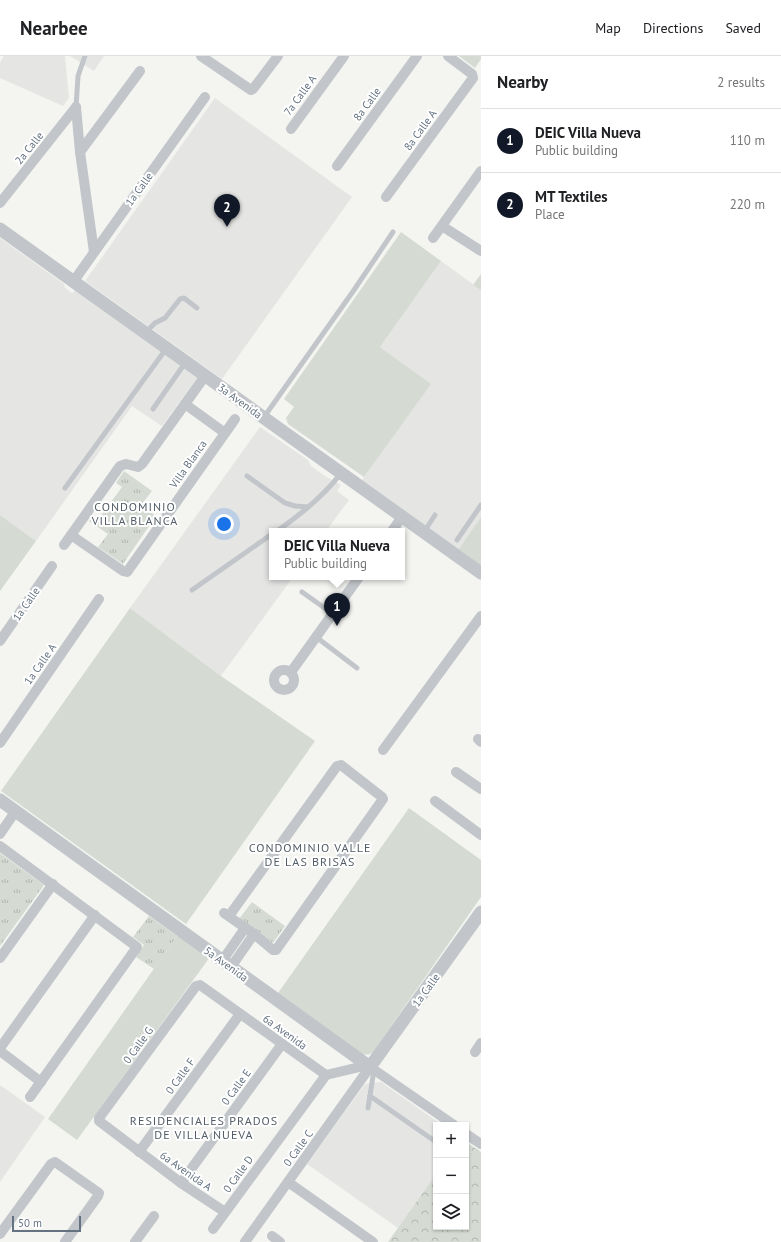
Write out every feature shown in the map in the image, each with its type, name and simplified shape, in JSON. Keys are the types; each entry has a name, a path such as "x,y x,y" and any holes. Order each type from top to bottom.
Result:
{"street":[{"path":"207,58 248,89 253,89 278,56"},
{"name":"7a Calle A","path":"291,129 344,56"},
{"name":"8a Calle","path":"337,166 417,56"},
{"name":"8a Calle A","path":"386,196 473,78 472,74 448,56"},
{"path":"80,152 140,71"},
{"name":"1a Calle","path":"73,282 206,97"},
{"path":"76,107 80,152 94,252"},
{"name":"2a Calle","path":"0,203 76,107"},
{"path":"433,238 481,170"},
{"path":"442,226 481,251"},
{"name":"3a Avenida","path":"0,229 481,573"},
{"path":"64,544 120,466 125,464 137,467 141,465 205,376"},
{"path":"185,404 225,432"},
{"name":"Villa Blanca","path":"71,535 123,572 127,572 235,419"},
{"path":"394,528 402,517"},
{"name":"1a Calle","path":"0,641 52,566"},
{"path":"290,672 357,580"},
{"name":"1a Calle A","path":"0,743 99,600"},
{"path":"383,750 481,616"},
{"path":"341,765 382,797 383,799 276,950 273,950 245,928 226,914 337,766 341,765"},
{"path":"456,772 481,789"},
{"name":"5a Avenida","path":"0,800 371,1068 450,1122"},
{"path":"435,801 481,835"},
{"path":"0,834 15,812"},
{"path":"0,846 136,946 30,1097"},
{"path":"0,958 53,884"},
{"name":"1a Calle","path":"371,1068 481,912"},
{"path":"0,1048 95,915"},
{"path":"226,964 245,928"},
{"path":"226,964 254,934"},
{"name":"6a Avenida","path":"196,986 200,985 326,1075"},
{"name":"0 Calle G","path":"99,1118 196,986"},
{"name":"0 Calle F","path":"139,1152 240,1014"},
{"name":"0 Calle E","path":"182,1183 282,1044"},
{"path":"0,1051 41,1082"},
{"path":"326,1075 371,1068"},
{"name":"0 Calle C","path":"245,1242 371,1068"},
{"name":"0 Calle D","path":"213,1229 326,1075"},
{"name":"6a Avenida A","path":"99,1118 100,1123 182,1183 225,1212"},
{"path":"469,1136 480,1141"},
{"path":"0,1234 51,1164 55,1162 99,1192 98,1196 65,1242"},
{"path":"288,1182 373,1242"},
{"path":"135,1242 154,1216"}],"lane":[{"path":"76,107 78,76 85,56"},
{"path":"263,418 354,290 393,232"},
{"path":"145,333 155,323 165,318 180,299 184,298 197,308"},
{"path":"66,488 167,348"},
{"path":"153,409 185,362"},
{"path":"281,528 308,507 334,482 341,473"},
{"path":"247,476 285,503 295,506 308,507"},
{"path":"457,540 481,505"},
{"path":"423,532 435,515"},
{"path":"192,590 269,536"},
{"path":"302,592 333,614"},
{"path":"316,637 357,668"},
{"path":"368,1108 371,1068"},
{"path":"370,1096 433,1140"}],"shaded area":[{"path":"4,56 65,56 69,98 63,106 0,78 0,63"},
{"path":"70,56 104,56 94,71"},
{"path":"215,98 352,197 222,379 85,281"},
{"path":"0,238 64,284 65,288 72,293 75,290 197,378 162,426 132,406 36,541 0,515"},
{"path":"441,261 481,290 481,565 362,480 430,384 380,347"},
{"path":"260,427 308,460 311,466 341,485 337,491 349,500 328,528 269,528 269,580 291,580 221,676 130,608"},
{"path":"381,1082 438,1122 433,1122 433,1178 398,1228 307,1164 365,1084"},
{"path":"0,1085 45,1117 0,1182"}],"green space":[{"path":"459,56 481,56 481,59 475,68"},
{"path":"401,232 441,261 380,347 431,384 364,477 288,424 286,418 294,407 284,399"},
{"path":"481,274 481,290 473,285"},
{"path":"124,471 152,491 141,505 156,516 123,564 98,547 108,534 89,521 92,518 97,521 122,487 116,483"},
{"path":"0,515 36,541 0,591"},
{"path":"481,517 481,565 459,549"},
{"path":"130,608 221,676 315,741 186,924 1,791"},
{"path":"409,808 481,860 481,897 373,1052 370,1054 362,1054 278,993"},
{"path":"0,853 44,885 0,946"},
{"path":"252,902 285,926 273,943 239,919"},
{"path":"149,916 177,936 154,969 136,957 144,945 133,937"},
{"path":"177,936 210,957 77,1140 48,1119"},
{"path":"469,1144 481,1152 481,1242 388,1242 433,1178 433,1230 469,1230"}],"place":[{"name":"MT Textiles","path":"227,227"},
{"name":"DEIC Villa Nueva","path":"337,626"}],"district":[{"name":"CONDOMINIO VILLA BLANCA","path":"135,514"},
{"name":"CONDOMINIO VALLE DE LAS BRISAS","path":"310,855"},
{"name":"RESIDENCIALES PRADOS DE VILLA NUEVA","path":"204,1128"}]}
